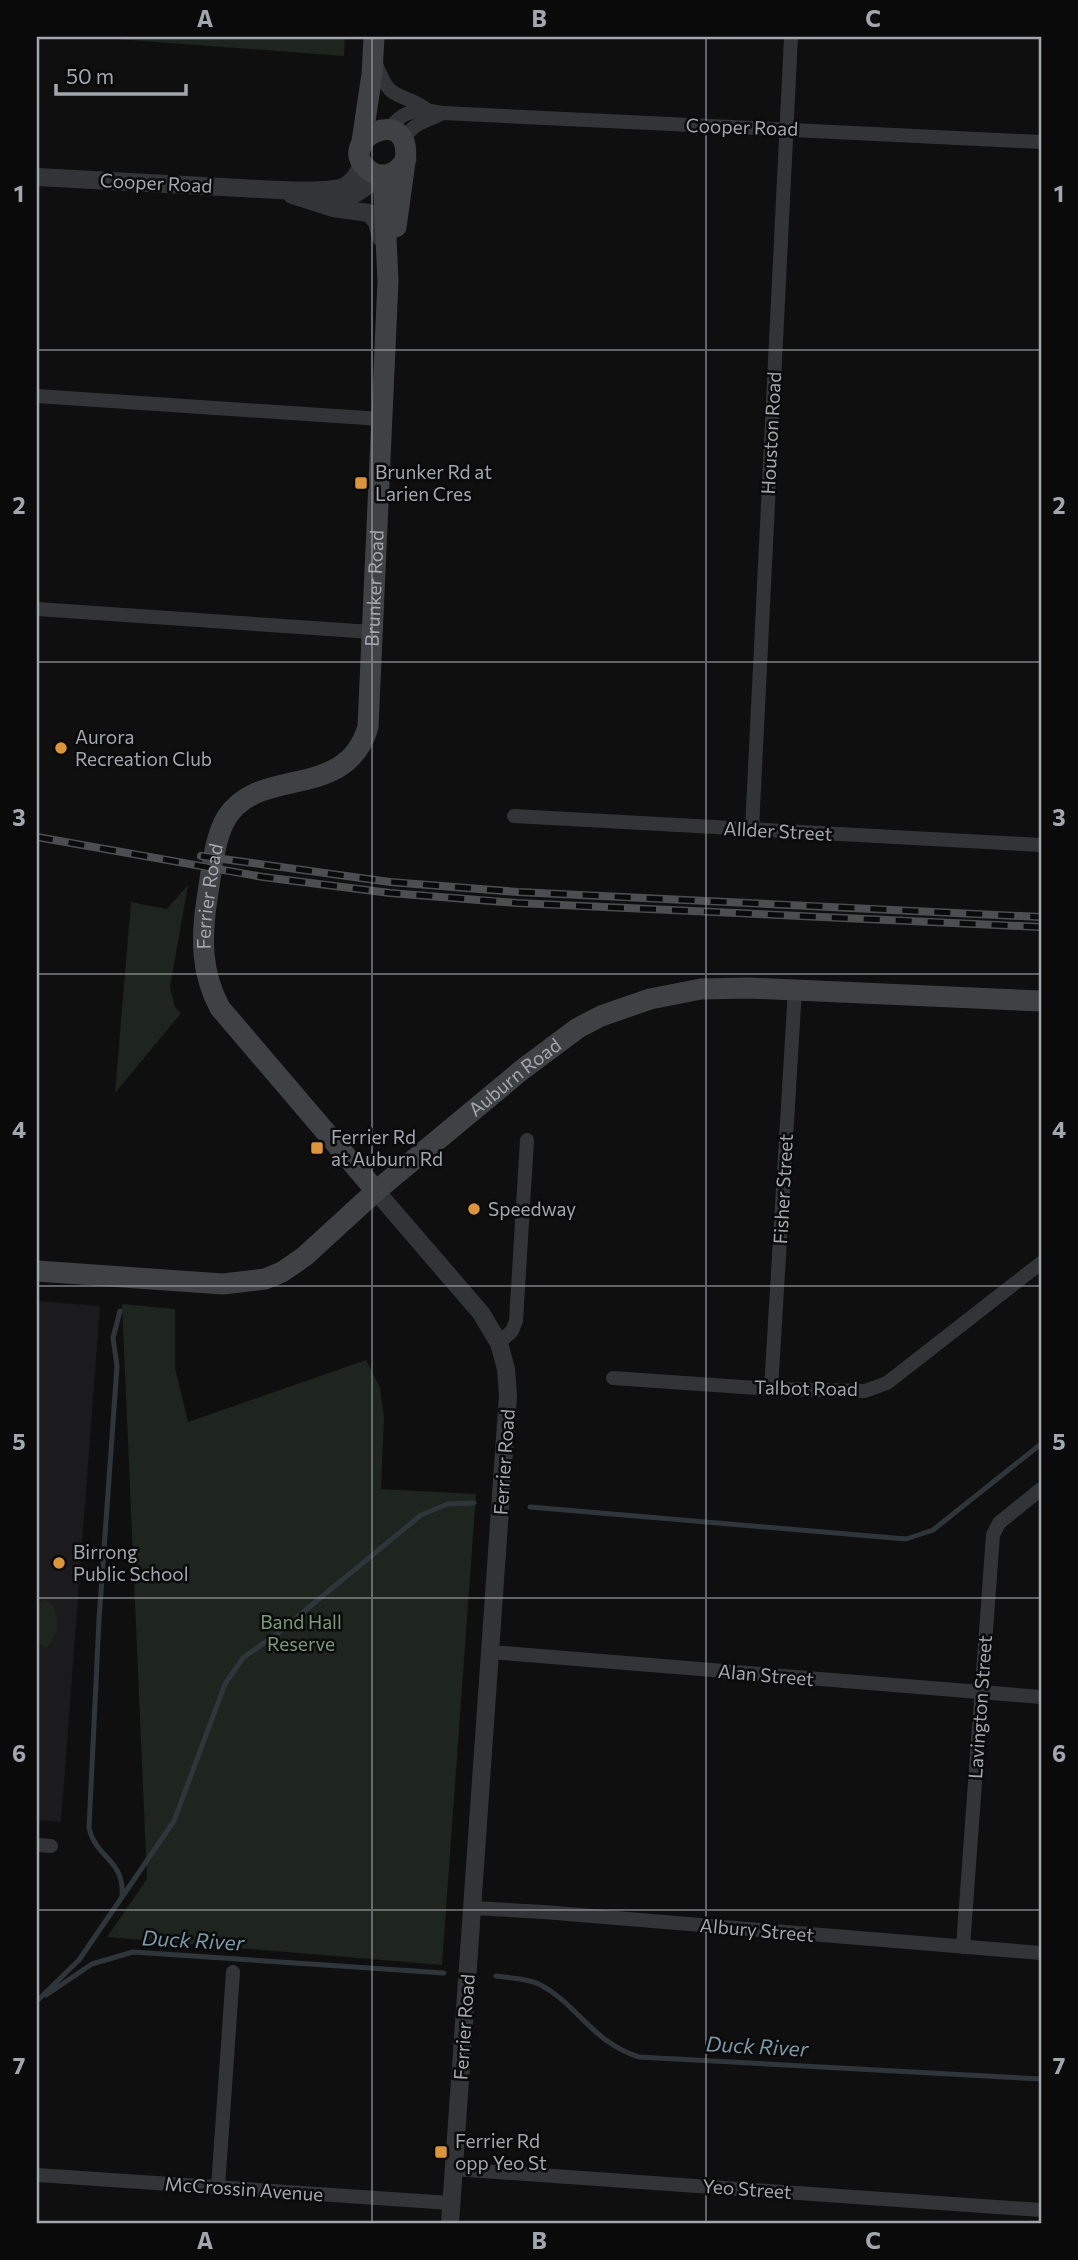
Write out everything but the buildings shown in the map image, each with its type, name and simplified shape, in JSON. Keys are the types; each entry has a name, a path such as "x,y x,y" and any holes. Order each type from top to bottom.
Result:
{"main road":[{"name":"Brunker Road","path":"233,809 262,791 322,776 341,766 355,752 368,727 396,139 373,55"},
{"name":"Brunker Road","path":"373,55 371,166 388,281"},
{"path":"381,129 396,139 397,171 371,166 362,144 369,134 381,129"},
{"name":"Ferrier Road","path":"233,809 220,836 204,927 203,955 212,993 220,1008 376,1191"},
{"name":"Auburn Road","path":"37,1271 223,1284 265,1279 282,1272 305,1256 376,1191 557,1042 601,1016 650,999 690,991 748,988 1041,1001"}],"street":[{"name":"Houston Road","path":"752,829 791,37"},
{"name":"Cooper Road","path":"373,55 383,83 393,94 415,101 426,109 443,113 1041,142"},
{"path":"396,139 400,116 410,111 426,109"},
{"name":"Cooper Road","path":"396,139 418,123 443,113"},
{"path":"275,190 320,200 344,198 365,189 371,166"},
{"name":"Cooper Road","path":"37,177 275,190"},
{"path":"275,190 333,208 361,211 374,216 380,230 388,281"},
{"path":"37,396 381,419"},
{"path":"37,608 372,632"},
{"name":"Allder Street","path":"514,816 1041,845"},
{"name":"Fisher Street","path":"771,1389 795,989"},
{"path":"499,1343 512,1331 516,1321 527,1140"},
{"name":"Ferrier Road","path":"376,1191 481,1313 499,1343 506,1369 508,1395 450,2223"},
{"name":"Talbot Road","path":"613,1378 771,1389 865,1391 887,1384 1041,1263"},
{"name":"Lavington Street","path":"963,1947 993,1535 999,1523 1041,1489"},
{"name":"Alan Street","path":"491,1653 1041,1697"},
{"name":"Albury Street","path":"472,1909 544,1912 1041,1953"},
{"path":"218,2187 233,1972"},
{"name":"Yeo Street","path":"453,2169 1041,2210"},
{"name":"McCrossin Avenue","path":"37,2175 451,2203"}],"shaded area":[{"name":"Birrong Public School","path":"37,1301 100,1306 61,1822 37,1820"}],"green space":[{"path":"90,37 345,37 344,56"},
{"path":"188,885 170,987 175,1007 181,1013 115,1093 131,902 167,909"},
{"name":"Band Hall Reserve","path":"122,1304 175,1309 175,1368 188,1422 366,1360 380,1388 384,1418 381,1489 476,1494 442,1965 107,1937 147,1879"},
{"path":"43,1600 50,1601 57,1619 56,1632 46,1648 37,1642 37,1605"}],"waterway":[{"path":"120,1311 113,1338 117,1366 99,1620 89,1828 98,1847 119,1875 122,1897"},
{"path":"530,1507 906,1539 933,1530 1041,1444"},
{"path":"38,2000 79,1960 174,1821 225,1684 243,1658 279,1632 421,1515 448,1504 474,1503"},
{"name":"Duck River","path":"46,1995 92,1964 133,1952 444,1973"},
{"name":"Duck River","path":"496,1976 524,1979 539,1984 553,1992 609,2042 639,2057 1041,2079"}],"railway":[{"path":"37,837 263,877 390,893 517,903 1041,927"},
{"path":"201,856 390,882 518,892 1041,917"}],"place":[{"name":"Brunker Rd at Larien Cres","path":"361,483"},
{"name":"Aurora Recreation Club","path":"61,748"},
{"name":"Ferrier Rd at Auburn Rd","path":"317,1148"},
{"name":"Speedway","path":"474,1209"},
{"name":"Birrong Public School","path":"59,1563"},
{"name":"Ferrier Rd opp Yeo St","path":"441,2152"}]}
